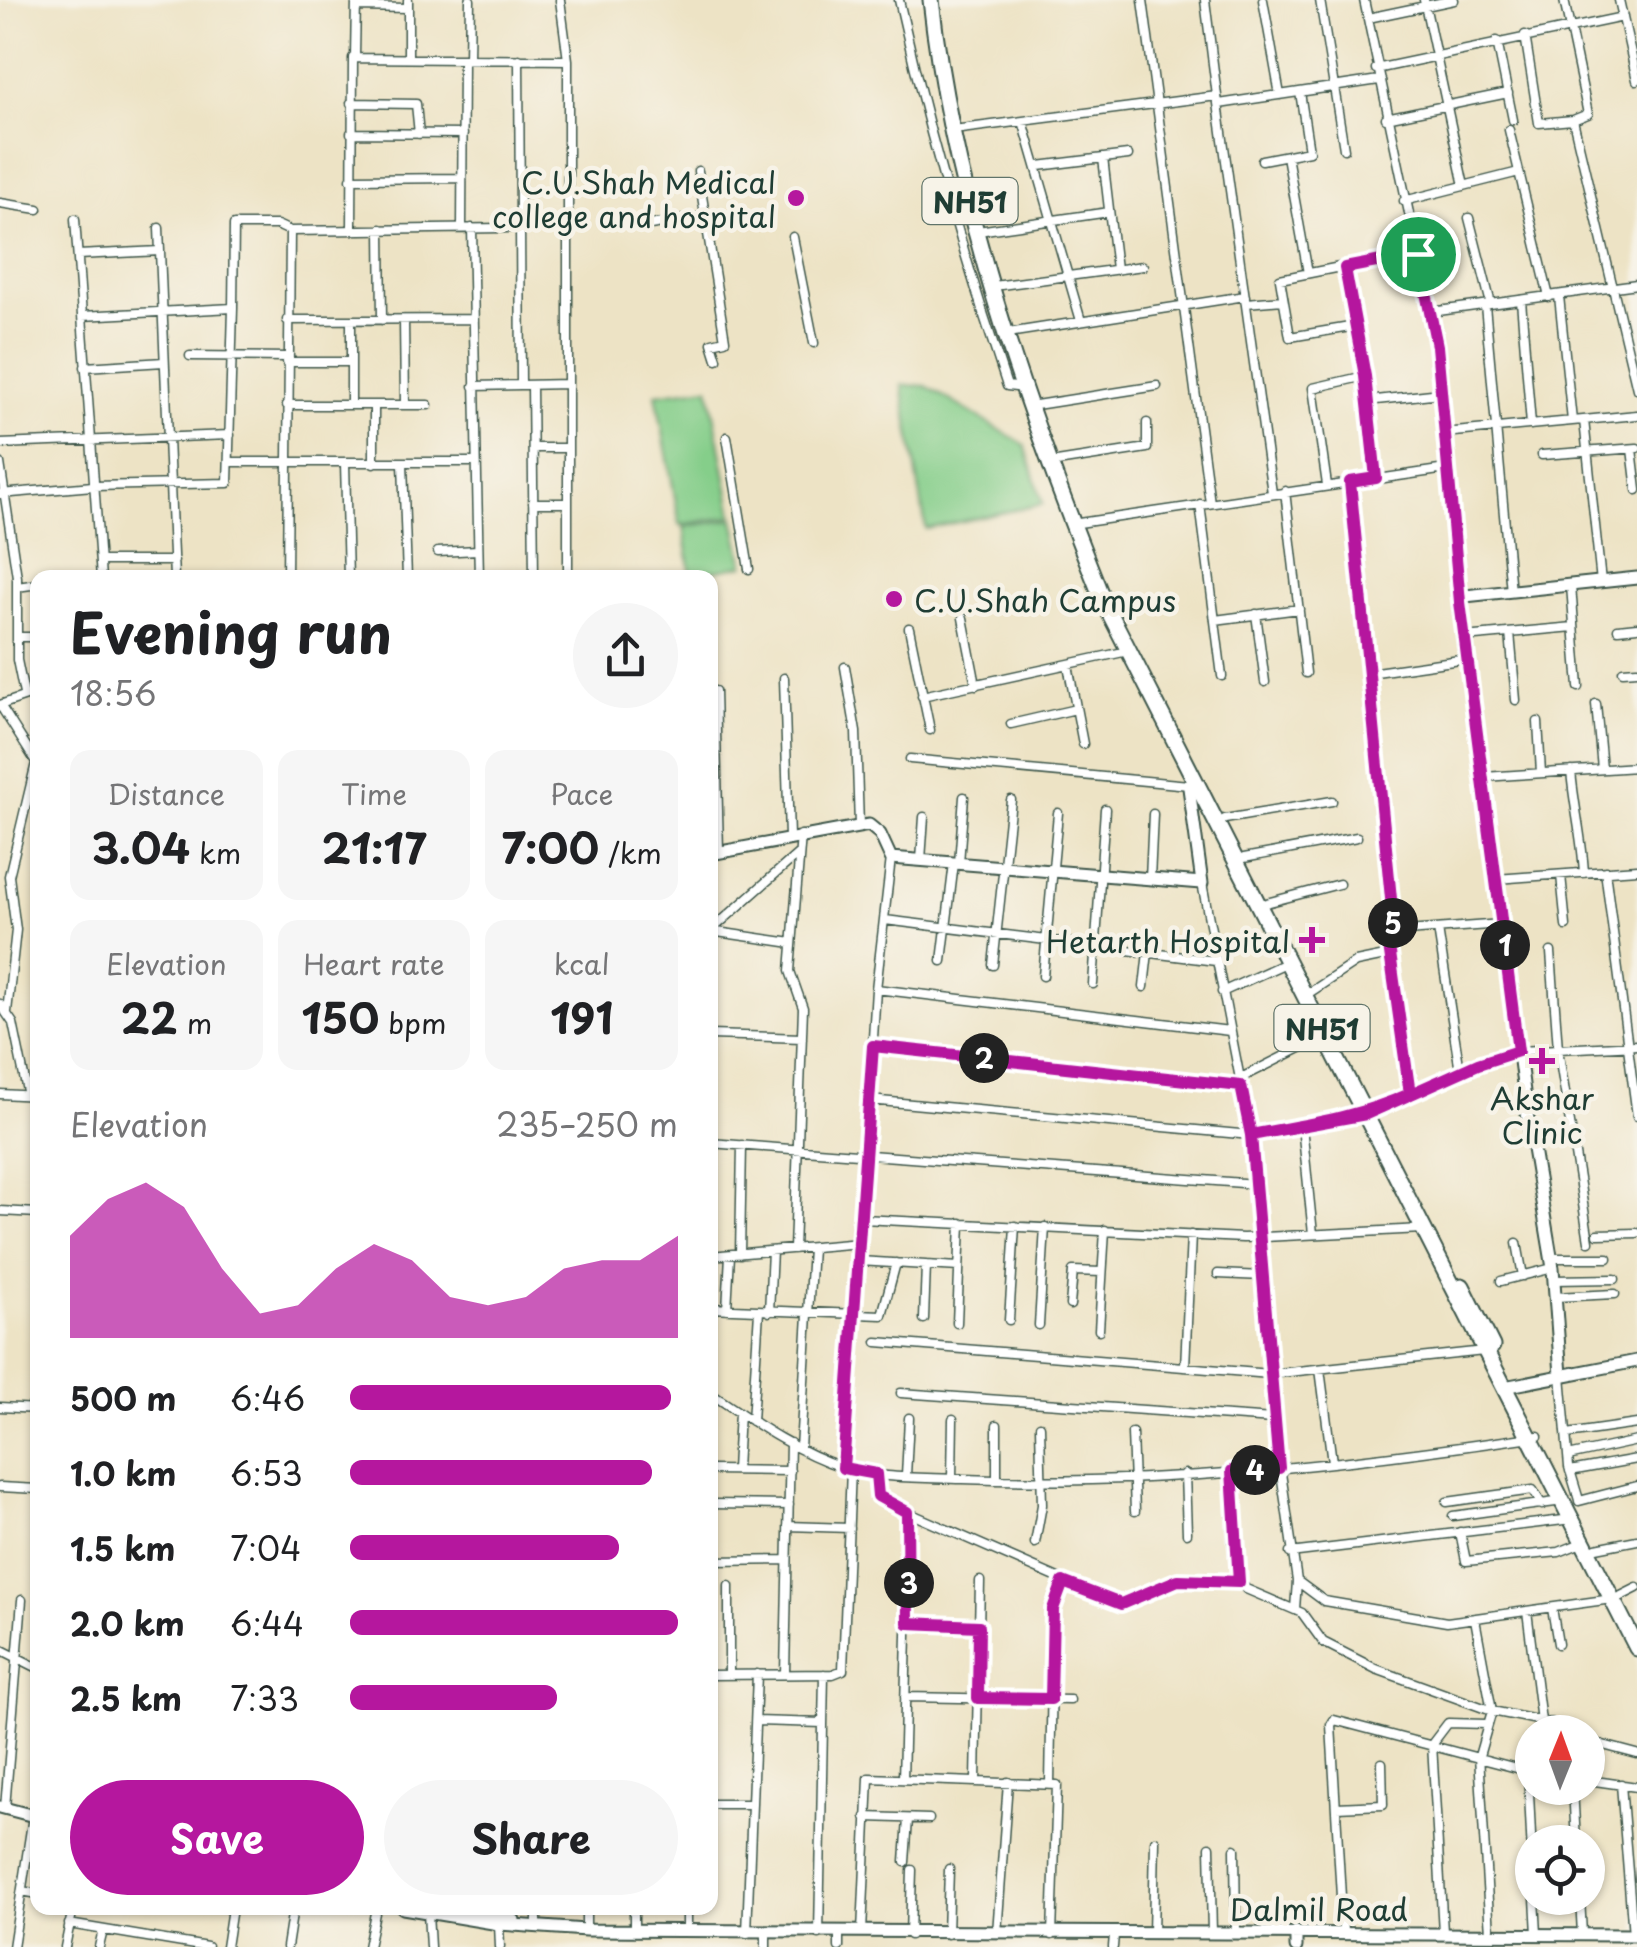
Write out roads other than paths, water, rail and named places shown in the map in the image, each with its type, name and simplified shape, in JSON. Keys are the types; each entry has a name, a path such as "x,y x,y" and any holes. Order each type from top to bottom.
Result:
{"highway":[{"name":"NH51","path":"931,0 954,130 978,232 1008,333 1076,523 1128,652 1193,785 1369,1112 1636,1637"},
{"name":"NH51","path":"1031,397 1076,523 1114,603 1225,819 1422,1229 1484,1351 1508,1386"}],"street":[{"path":"470,0 462,178 473,320 479,570"},
{"path":"560,0 568,60 568,570"},
{"path":"900,0 922,105 1008,386 1031,397 1157,386"},
{"path":"1143,0 1180,305 1210,503"},
{"path":"1205,0 1272,493"},
{"path":"1263,0 1280,95"},
{"path":"1320,0 1344,149"},
{"path":"1364,0 1386,118 1431,312 1464,636 1518,1051 1566,1374 1570,1505"},
{"path":"1368,18 1424,3 1454,0"},
{"path":"1525,35 1540,123 1574,120 1588,114 1564,0"},
{"path":"1619,0 1637,80"},
{"path":"1424,3 1464,186"},
{"path":"352,229 350,62 355,57 356,4 408,4 408,58"},
{"path":"1376,68 1623,17"},
{"path":"1497,41 1514,120"},
{"path":"355,57 568,60"},
{"path":"519,60 521,385"},
{"path":"954,130 1156,103 1280,95 1379,80"},
{"path":"1262,160 1309,152 1300,92"},
{"path":"1386,118 1508,94"},
{"path":"351,104 416,104 419,134"},
{"path":"1574,120 1637,389"},
{"path":"1023,121 1082,321"},
{"path":"1509,130 1554,296 1572,421"},
{"path":"351,133 462,134"},
{"path":"1038,166 1128,155"},
{"path":"1287,156 1308,272"},
{"path":"1103,158 1116,270"},
{"path":"698,171 725,340 712,344 717,359"},
{"path":"1404,201 1520,172"},
{"path":"352,178 462,178"},
{"path":"0,202 38,210"},
{"path":"978,232 1109,212"},
{"path":"644,226 706,216"},
{"path":"1469,218 1488,304 1511,592"},
{"path":"75,220 101,570"},
{"path":"2,494 170,482 228,483 234,225 277,225 290,232 566,227"},
{"path":"159,228 174,570"},
{"path":"381,229 382,320"},
{"path":"287,570 290,232"},
{"path":"793,237 814,344"},
{"path":"78,255 160,251"},
{"path":"1356,326 1291,337 1280,279 1418,254"},
{"path":"994,286 1143,266"},
{"path":"1345,268 1365,376 1376,478"},
{"path":"1431,312 1637,284"},
{"path":"1008,333 1180,305 1283,300"},
{"path":"1521,300 1532,425"},
{"path":"82,316 233,308"},
{"path":"287,320 473,320"},
{"path":"351,320 351,405"},
{"path":"404,320 405,405"},
{"path":"190,356 351,362"},
{"path":"85,366 164,362"},
{"path":"1326,485 1313,388 1365,376"},
{"path":"532,384 534,570"},
{"path":"474,386 568,384"},
{"path":"1368,401 1441,393"},
{"path":"287,405 428,405"},
{"path":"374,405 374,463"},
{"path":"1444,433 1637,415"},
{"path":"1584,420 1601,582"},
{"path":"1057,462 1147,448 1146,424"},
{"path":"0,444 230,435"},
{"path":"726,437 749,569"},
{"path":"533,448 568,448"},
{"path":"1542,456 1635,449 1637,490"},
{"path":"230,462 476,462"},
{"path":"0,463 17,587 16,637 24,694"},
{"path":"344,463 348,570"},
{"path":"403,463 407,570"},
{"path":"1076,523 1446,469"},
{"path":"1350,482 1394,932 1390,955 1410,1094"},
{"path":"1285,492 1306,672"},
{"path":"533,503 568,503"},
{"path":"1200,504 1222,676"},
{"path":"0,549 12,546"},
{"path":"438,552 478,550"},
{"path":"100,561 174,561"},
{"path":"1460,598 1637,578"},
{"path":"17,587 30,585"},
{"path":"1570,586 1580,688"},
{"path":"1214,620 1299,609"},
{"path":"1256,614 1264,682"},
{"path":"964,618 976,684"},
{"path":"1464,636 1574,627"},
{"path":"1618,629 1637,627"},
{"path":"908,628 930,730"},
{"path":"1510,633 1516,700"},
{"path":"16,637 30,637"},
{"path":"922,696 1128,652"},
{"path":"1369,673 1467,659"},
{"path":"1068,664 1083,744"},
{"path":"845,666 856,732 860,826"},
{"path":"1623,671 1637,670"},
{"path":"784,678 799,853 790,971 803,1002 794,1249"},
{"path":"30,693 0,705 30,753"},
{"path":"1596,704 1602,769"},
{"path":"1011,724 1076,710"},
{"path":"1538,722 1542,772"},
{"path":"910,759 1193,785 1202,883 1251,1135 1274,1420 1297,1581 1295,1609"},
{"path":"1484,777 1637,766"},
{"path":"1571,771 1574,813 1582,822 1584,873"},
{"path":"30,792 9,876 16,930 8,1012 30,1086"},
{"path":"942,961 964,797"},
{"path":"992,965 1011,800"},
{"path":"1225,819 1332,801"},
{"path":"1093,984 1106,809"},
{"path":"1043,976 1058,813"},
{"path":"1150,879 1154,814"},
{"path":"921,860 924,817"},
{"path":"718,852 860,826 875,827 892,858 876,990 854,1316 844,1665 841,1673 718,1674"},
{"path":"1244,858 1357,837"},
{"path":"718,924 799,853"},
{"path":"892,858 1202,883"},
{"path":"1496,879 1637,869"},
{"path":"1605,871 1633,1045 1637,1116"},
{"path":"1561,874 1566,926"},
{"path":"1266,903 1339,884"},
{"path":"884,920 1216,961"},
{"path":"1394,932 1502,924"},
{"path":"1438,929 1460,1072"},
{"path":"718,932 792,943"},
{"path":"1144,986 1148,952"},
{"path":"1551,952 1558,1049 1589,1241"},
{"path":"1308,994 1356,962 1390,955"},
{"path":"1222,992 1288,962"},
{"path":"876,990 1230,1031"},
{"path":"0,1004 8,1012"},
{"path":"718,1035 802,1038"},
{"path":"873,1046 1240,1082 1326,1036"},
{"path":"870,1100 1251,1135 1369,1112 1518,1051 1633,1045"},
{"path":"0,1094 30,1096"},
{"path":"1302,1126 1314,1234"},
{"path":"718,1143 1256,1184"},
{"path":"727,1309 742,1145"},
{"path":"0,1211 30,1212"},
{"path":"862,1219 1261,1237 1422,1229"},
{"path":"957,1323 961,1224"},
{"path":"1009,1320 1015,1226"},
{"path":"1040,1325 1045,1227"},
{"path":"1099,1330 1105,1230"},
{"path":"1598,1234 1637,1233"},
{"path":"1185,1368 1191,1235"},
{"path":"1517,1243 1523,1276"},
{"path":"718,1255 860,1244"},
{"path":"785,1674 790,1470 812,1248"},
{"path":"752,1421 772,1251"},
{"path":"1501,1281 1608,1258"},
{"path":"859,1261 959,1267"},
{"path":"718,1308 808,1315 885,1313 896,1263"},
{"path":"924,1320 926,1265"},
{"path":"1553,1269 1615,1279"},
{"path":"1070,1306 1073,1271 1102,1272"},
{"path":"1218,1274 1264,1276"},
{"path":"1555,1298 1615,1294"},
{"path":"876,1342 1270,1374 1484,1351"},
{"path":"1508,1386 1637,1365"},
{"path":"1320,1369 1332,1462"},
{"path":"902,1393 1274,1420"},
{"path":"718,1398 795,1446 847,1469 906,1476 1042,1482 1185,1474 1279,1468 1535,1436"},
{"path":"0,1407 30,1409"},
{"path":"736,1470 739,1412"},
{"path":"906,1476 909,1418"},
{"path":"952,1419 952,1478"},
{"path":"1566,1434 1637,1424"},
{"path":"997,1425 997,1480"},
{"path":"1035,1543 1042,1482 1040,1426"},
{"path":"1132,1434 1135,1511"},
{"path":"1568,1456 1637,1441"},
{"path":"1570,1472 1637,1459"},
{"path":"718,1470 790,1470"},
{"path":"1232,1471 1239,1582 1246,1589 1295,1609 1329,1646 1376,1669 1492,1711 1515,1715"},
{"path":"876,1474 878,1496 907,1512 1121,1604 1178,1580 1239,1582"},
{"path":"1185,1474 1187,1533"},
{"path":"1290,1553 1460,1532 1637,1486"},
{"path":"0,1487 30,1489"},
{"path":"1448,1502 1533,1490 1542,1505"},
{"path":"718,1504 789,1506"},
{"path":"1453,1516 1570,1505"},
{"path":"903,1778 907,1512"},
{"path":"788,1526 849,1528"},
{"path":"1460,1532 1466,1560 1637,1540"},
{"path":"718,1561 788,1560"},
{"path":"976,1781 980,1580"},
{"path":"1297,1581 1324,1601 1447,1622 1617,1598 1637,1588"},
{"path":"1050,1784 1053,1609 1063,1582"},
{"path":"729,1586 729,1674"},
{"path":"22,1600 20,1660 3,1808 30,1813"},
{"path":"1552,1608 1558,1644"},
{"path":"1527,1612 1540,1715"},
{"path":"1475,1619 1492,1711 1479,1756 1490,1933"},
{"path":"908,1623 979,1626"},
{"path":"0,1649 30,1664"},
{"path":"746,1933 758,1674"},
{"path":"819,1934 824,1674"},
{"path":"905,1697 1070,1700"},
{"path":"756,1721 823,1723"},
{"path":"1344,1931 1332,1722 1528,1771 1531,1825"},
{"path":"1443,1932 1432,1744 1448,1723 1486,1724"},
{"path":"1605,1746 1637,1754"},
{"path":"1336,1807 1383,1805 1382,1763"},
{"path":"862,1934 868,1778 903,1778 1050,1784 1060,1790 1045,1939"},
{"path":"996,1935 1008,1782"},
{"path":"1605,1782 1637,1787"},
{"path":"1621,1784 1635,1935"},
{"path":"718,1804 752,1804"},
{"path":"866,1818 929,1819"},
{"path":"906,1862 908,1819"},
{"path":"1153,1934 1155,1840"},
{"path":"1210,1846 1212,1933"},
{"path":"13,1947 30,1847"},
{"path":"1235,1849 1236,1933"},
{"path":"947,1935 949,1869"},
{"path":"906,1939 912,1870"},
{"path":"22,1890 30,1892"},
{"path":"64,1947 72,1915"},
{"path":"226,1947 231,1915"},
{"path":"287,1947 292,1915"},
{"path":"368,1947 375,1915"},
{"path":"428,1915 430,1947"},
{"path":"435,1915 500,1924 522,1923"},
{"path":"490,1915 522,1923"},
{"path":"537,1915 537,1924"},
{"path":"586,1915 586,1930"},
{"path":"634,1915 634,1931"},
{"path":"686,1932 687,1915"},
{"path":"1535,1915 1536,1934"},
{"path":"1581,1915 1582,1934"},
{"name":"Dalmil Road","path":"522,1923 586,1930 746,1933 766,1940 819,1934 838,1941 862,1934 906,1939 947,1935 972,1941 996,1935 1113,1941 1153,1934 1344,1931 1635,1935"},
{"path":"70,1924 207,1947"},
{"path":"500,1924 500,1947"},
{"path":"99,1947 103,1930"},
{"path":"1296,1932 1296,1947"}],"place":[{"name":"C.U.Shah Medical college and hospital","path":"796,198"},
{"name":"C.U.Shah Campus","path":"894,599"},
{"name":"Hetarth Hospital","path":"1312,940"},
{"name":"Akshar Clinic","path":"1542,1061"}]}
